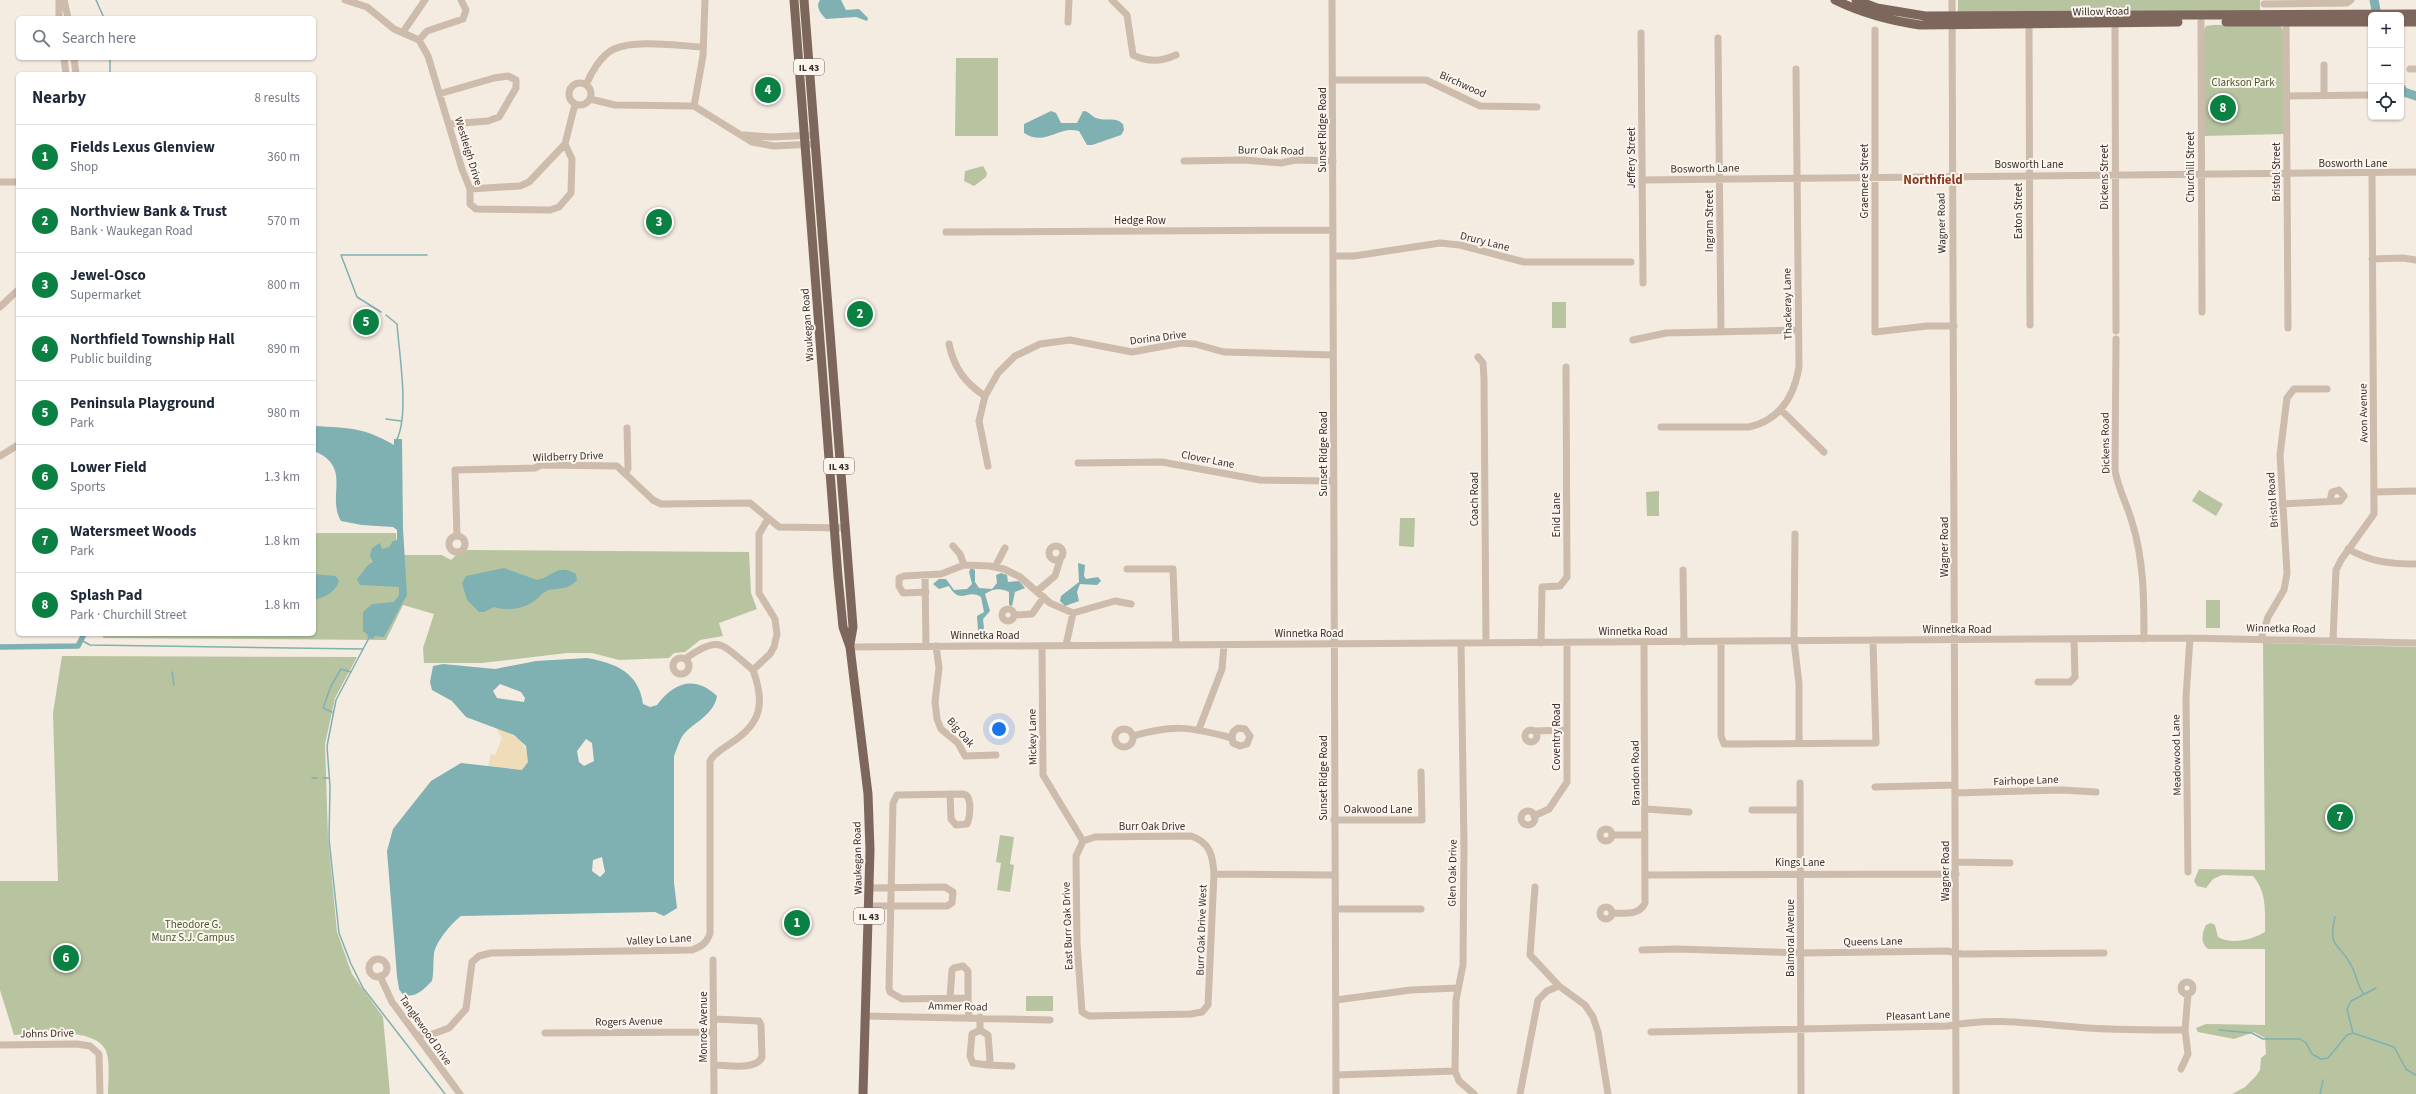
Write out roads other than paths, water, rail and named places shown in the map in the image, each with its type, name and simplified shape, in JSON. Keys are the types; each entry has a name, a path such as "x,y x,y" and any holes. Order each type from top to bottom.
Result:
{"main road":[{"name":"Waukegan Road","path":"794,0 824,261 853,627 850,647"},
{"name":"Waukegan Road","path":"804,0 814,262 834,528 843,627 850,647 868,794 870,888 863,1094"},
{"name":"Willow Road","path":"1835,0 1853,9 1897,22 1920,25 1952,20 2264,15 2286,18"},
{"name":"Willow Road","path":"1856,0 1877,8 1910,15 1952,20 2029,24 2201,22 2286,18 2359,18 2393,14 2416,14"},
{"name":"Willow Road","path":"2359,18 2368,21"},
{"path":"2404,22 2416,22"},
{"path":"814,262 824,261"}],"street":[{"path":"59,0 59,16"},
{"path":"64,0 68,16"},
{"path":"348,0 366,7 394,28 419,40 427,31 463,19 466,10 461,0"},
{"path":"403,32 425,0"},
{"path":"694,106 701,71 705,0"},
{"path":"1068,22 1069,0"},
{"path":"1112,0 1127,15 1133,54 1151,61 1163,60 1176,55"},
{"name":"Sunset Ridge Road","path":"1332,0 1336,1094"},
{"name":"Wagner Road","path":"1952,0 1956,1094"},
{"path":"2264,15 2264,2 2347,3 2351,0"},
{"name":"Bristol Street","path":"2286,18 2288,328"},
{"name":"Churchill Street","path":"2201,22 2202,312"},
{"name":"Dickens Street","path":"2115,23 2116,331"},
{"name":"Eaton Street","path":"2029,24 2030,325"},
{"name":"Graemere Street","path":"1875,30 1875,332 1927,326 1954,326"},
{"name":"Jeffery Street","path":"1641,33 1642,283"},
{"name":"Ingram Street","path":"1718,38 1721,332"},
{"name":"Westleigh Drive","path":"419,40 428,56 470,189 470,204 476,209 550,210 559,207 571,193 572,159 565,144"},
{"path":"586,85 601,60 613,50 628,44 703,47"},
{"path":"64,60 66,72"},
{"path":"74,60 76,72"},
{"path":"2324,65 2324,96"},
{"name":"Thackeray Lane","path":"1661,427 1749,427 1771,419 1781,410 1791,396 1797,382 1799,367 1796,69"},
{"path":"440,94 494,78 508,76 516,80 516,88 499,117 488,122 449,124"},
{"name":"Birchwood","path":"1332,80 1426,80 1480,106 1537,107"},
{"path":"578,83 586,85 590,90 590,99 583,105 575,104 569,98 569,90 578,83"},
{"path":"2286,96 2368,95"},
{"path":"590,99 615,105 694,106 740,135 810,140"},
{"path":"470,189 520,186 529,182 565,144 575,104"},
{"name":"Burr Oak Road","path":"1184,161 1244,160 1281,163 1295,160 1333,161"},
{"name":"Bosworth Lane","path":"1642,180 2029,175 2372,174 2416,172"},
{"name":"Avon Avenue","path":"2333,640 2336,570 2348,549 2374,514 2372,174"},
{"path":"0,182 16,182"},
{"name":"Hedge Row","path":"946,232 1333,230"},
{"name":"Drury Lane","path":"1333,256 1354,256 1440,243 1460,245 1524,262 1631,262"},
{"path":"2372,259 2403,258 2416,260"},
{"path":"0,308 16,292"},
{"path":"1633,340 1666,333 1798,330"},
{"name":"Dickens Road","path":"2116,339 2115,470 2117,482 2132,522 2143,576 2144,638"},
{"name":"Dorina Drive","path":"988,466 979,421 985,396 998,373 1015,356 1028,348 1054,341 1082,342 1118,351 1132,352 1181,343 1195,344 1224,352 1334,355"},
{"path":"949,344 960,374 972,388 985,396"},
{"name":"Coach Road","path":"1478,357 1483,363 1484,379 1486,643"},
{"name":"Enid Lane","path":"1541,643 1542,587 1560,586 1567,577 1566,368"},
{"name":"Bristol Road","path":"2260,639 2268,617 2284,590 2288,573 2282,504 2280,456 2287,398 2294,389 2327,389"},
{"path":"1781,410 1824,452"},
{"path":"625,473 628,469 627,428"},
{"path":"0,456 16,446"},
{"name":"Clover Lane","path":"1078,463 1162,462 1260,480 1334,481"},
{"name":"Wildberry Drive","path":"457,536 455,470 614,465 625,473 653,500 661,504 750,503 779,527 844,528"},
{"path":"2375,492 2416,491"},
{"path":"2282,504 2330,501"},
{"path":"685,659 704,646 716,644 725,647 752,670 770,654 777,634 775,619 760,593 759,534 768,519"},
{"path":"1795,534 1794,642 1799,684 1799,743"},
{"path":"953,546 960,554 964,565"},
{"path":"996,567 1005,548"},
{"path":"2348,549 2363,558 2382,564 2416,564"},
{"path":"1037,591 1055,576 1061,557"},
{"path":"926,592 903,593 899,586 899,578 904,576 941,574 964,565 996,567 1020,577 1044,597 1073,613 1115,601 1131,604"},
{"path":"1127,569 1173,569 1176,645"},
{"path":"1683,570 1684,642"},
{"path":"925,575 926,646"},
{"path":"1014,615 1032,614 1044,597"},
{"path":"1066,646 1073,613"},
{"name":"Winnetka Road","path":"850,647 1794,642 2144,638 2333,640 2416,643"},
{"name":"Meadowood Lane","path":"2188,872 2186,696 2190,638"},
{"path":"2038,682 2070,682 2075,677 2074,639"},
{"path":"1721,642 1721,736 1724,744 1876,743 1873,641"},
{"name":"Brandon Road","path":"1612,913 1634,912 1639,910 1645,903 1646,809 1644,642"},
{"name":"Glen Oak Drive","path":"1455,1071 1458,988 1463,965 1464,846 1461,643"},
{"name":"Coventry Road","path":"1534,816 1549,809 1567,782 1567,643"},
{"path":"1199,729 1222,668 1224,645"},
{"name":"Big Oak","path":"936,646 939,668 935,702 938,724 958,743 965,756 996,755"},
{"name":"Mickey Lane","path":"1042,646 1043,775 1083,841"},
{"name":"Valley Lo Lane","path":"417,1035 433,1034 449,1028 466,1009 472,962 478,956 491,953 692,950 702,946 708,940 710,933 710,761 719,751 745,734 756,719 761,702 752,670"},
{"path":"1133,736 1176,727 1199,729 1232,738"},
{"path":"1534,731 1567,730"},
{"name":"Oakwood Lane","path":"1334,820 1422,820 1421,772"},
{"name":"Balmoral Avenue","path":"1800,783 1802,953 1800,1028 1801,1094"},
{"path":"1876,787 1955,785"},
{"name":"Fairhope Lane","path":"1955,793 2062,790 2096,792"},
{"path":"950,794 951,819 956,825 967,824 969,819 968,797 962,794 950,794 914,794 894,797 891,810 892,887 890,992 902,999 968,998"},
{"path":"1646,809 1689,812"},
{"path":"1752,810 1800,810"},
{"path":"1612,835 1645,835"},
{"name":"Burr Oak Drive","path":"1083,841 1095,837 1191,836 1200,839 1207,846 1213,856"},
{"name":"East Burr Oak Drive","path":"1083,841 1076,856 1077,943 1082,1012 1089,1016 1191,1014 1202,1012 1208,1005"},
{"name":"Burr Oak Drive West","path":"1208,1005 1214,874 1213,856"},
{"path":"1956,862 2010,863"},
{"path":"1214,874 1334,875"},
{"name":"Kings Lane","path":"1645,874 1956,874"},
{"path":"869,906 947,906 952,903 953,896 953,892 945,887 870,888"},
{"path":"1535,887 1530,955 1559,986 1585,1005 1593,1017 1598,1032 1608,1094"},
{"path":"1335,909 1421,909"},
{"name":"Queens Lane","path":"1642,950 1677,949 1802,953 2104,953"},
{"name":"Monroe Avenue","path":"714,960 714,1094"},
{"path":"950,998 952,970 963,966 968,971 969,1017"},
{"name":"Tanglewood Drive","path":"380,976 392,1002 460,1094"},
{"path":"1520,1094 1538,1000 1546,991 1559,986"},
{"path":"1336,1000 1411,990 1458,988"},
{"path":"2181,1069 2188,1054 2185,1030 2188,994"},
{"name":"Ammer Road","path":"866,1016 980,1017 1050,1020"},
{"path":"980,1017 980,1030"},
{"path":"714,1019 759,1021 762,1025 762,1057 760,1062 754,1066 714,1065"},
{"name":"Pleasant Lane","path":"1651,1032 1956,1025 1977,1022 2011,1021 2086,1028 2185,1030"},
{"path":"980,1030 988,1035 990,1060 987,1065"},
{"path":"980,1030 972,1034 970,1056 973,1064 1012,1066"},
{"name":"Rogers Avenue","path":"545,1033 714,1032"},
{"name":"Johns Drive","path":"0,1045 77,1044 90,1046 99,1054 100,1094"},
{"path":"1336,1075 1455,1071 1459,1081 1474,1094"}],"water":[{"path":"820,0 841,0 846,10 859,9 868,18 867,21 856,17 826,19 818,8"},
{"path":"1051,111 1056,113 1061,123 1077,123 1083,111 1085,111 1096,118 1104,120 1117,120 1123,124 1124,130 1121,135 1092,145 1087,145 1079,131 1065,131 1039,138 1032,137 1024,133 1024,124"},
{"path":"316,426 356,430 373,435 394,445 394,439 402,439 403,529 407,595 384,637 375,636 373,639 367,637 368,635 363,631 363,612 372,604 394,602 399,595 399,587 360,585 357,579 368,565 373,562 370,556 372,548 380,543 382,549 389,547 393,541 397,540 397,530 393,527 362,525 341,521 337,511 336,502 336,474 333,465 326,458 316,452"},
{"path":"1078,563 1085,565 1084,576 1086,579 1098,577 1101,581 1097,585 1080,584 1077,592 1079,601 1065,606 1060,601 1061,596 1079,582"},
{"path":"504,568 537,580 560,570 564,570 576,574 577,580 570,586 549,590 533,602 519,608 509,609 494,607 484,612 479,612 467,600 462,583 466,576"},
{"path":"971,568 975,570 975,582 979,588 992,589 997,583 996,575 1001,573 1007,575 1008,582 1019,581 1025,588 1015,592 1012,606 1009,605 1009,592 997,589 985,594 990,611 983,619 984,629 980,632 978,630 977,616 984,612 981,597 972,594 961,596 957,595 949,586 939,589 933,584 939,579 946,579 954,590 967,589 972,584 969,572"},
{"path":"316,574 335,576 339,580 336,588 330,594 316,599"},
{"path":"587,658 607,663 624,671 631,677 637,684 641,693 643,704 650,707 657,705 670,691 685,684 701,685 709,689 717,696 715,703 708,713 683,735 674,756 674,883 677,908 664,916 655,912 461,916 453,923 438,943 434,953 432,981 416,994 408,996 403,995 399,989 397,976 387,851 393,829 431,781 461,763 522,770 528,762 526,746 514,735 466,717 452,701 432,690 430,682 433,666 443,664 495,669 536,661","holes":["500,684 521,692 525,698 524,702 497,698 493,691","586,739 592,743 594,761 584,766 579,762 577,751","602,857 605,872 600,877 592,871 593,860"]}],"waterway":[{"path":"96,0 103,16"},
{"path":"2374,0 2376,12"},
{"path":"110,60 110,72"},
{"path":"2404,92 2416,96"},
{"path":"381,312 357,297 341,255 427,255"},
{"path":"386,315 397,324 401,367 403,401 402,416 400,430 396,441"},
{"path":"386,419 401,421"},
{"path":"0,647 78,646 83,636"},
{"path":"370,636 336,700 327,746 330,787 329,839 339,933 351,964 363,988 445,1094"},
{"path":"81,640 90,645 363,649"},
{"path":"332,712 323,708 331,686 341,669 351,672"},
{"path":"172,672 174,685"},
{"path":"312,778 317,778"},
{"path":"323,778 329,778"},
{"path":"2335,917 2333,928 2334,941 2348,959 2354,970 2359,987 2363,993"},
{"path":"2353,1033 2347,1009 2351,1001 2376,988"},
{"path":"2219,1030 2252,1033 2263,1039 2300,1039 2306,1043 2312,1054 2321,1059 2328,1058 2347,1035 2353,1033 2394,1047 2406,1069 2416,1075"},
{"path":"2320,1094 2323,1080"}],"place":[{"name":"Northfield Township Hall","path":"768,90"},
{"name":"Splash Pad","path":"2223,108"},
{"name":"Jewel-Osco","path":"659,222"},
{"name":"Northview Bank & Trust","path":"860,314"},
{"name":"Peninsula Playground","path":"366,322"},
{"name":"Watersmeet Woods","path":"2340,817"},
{"name":"Fields Lexus Glenview","path":"797,923"},
{"name":"Lower Field","path":"66,958"}],"district":[{"name":"Northfield","path":"1933,179"}],"park label":[{"name":"Clarkson Park","path":"2243,82"},
{"name":"Theodore G. Munz S.J. Campus","path":"193,930"}]}
